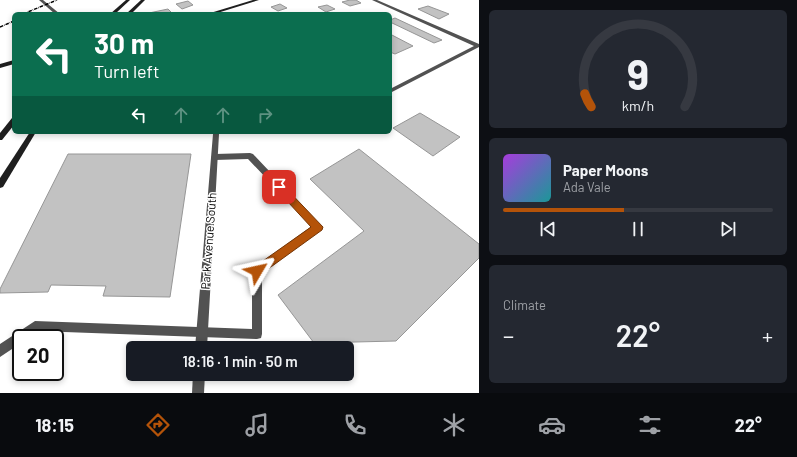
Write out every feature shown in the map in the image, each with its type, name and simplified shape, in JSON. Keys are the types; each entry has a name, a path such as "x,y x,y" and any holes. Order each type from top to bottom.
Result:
{"main road":[{"path":"114,12 128,0"},
{"path":"130,12 143,0"},
{"path":"216,12 257,0"},
{"path":"0,66 12,63"},
{"path":"0,138 11,128"},
{"path":"0,185 33,134"}],"street":[{"path":"374,0 478,46"},
{"path":"39,2 49,12"},
{"path":"39,2 55,12"},
{"path":"392,90 478,46"},
{"name":"Park Avenue South","path":"202,341 216,134"},
{"path":"0,351 35,326 202,334 257,334 257,271 318,227 250,156 215,156"},
{"path":"198,393 199,381"}],"building":[{"path":"356,0 361,3 350,6 342,2"},
{"path":"188,1 193,5 182,9 176,4"},
{"path":"280,4 287,8 278,11 271,7"},
{"path":"327,5 335,9 326,12 318,7"},
{"path":"428,6 449,14 439,19 418,9"},
{"path":"168,9 171,12 154,12"},
{"path":"395,18 442,40 434,43 392,23 392,19"},
{"path":"392,35 413,46 395,54 392,53"},
{"path":"420,113 460,137 433,156 393,128"},
{"path":"359,149 479,244 479,258 396,341 312,341 278,295 364,231 310,179"},
{"path":"68,154 191,154 170,297 103,296 106,286 51,285 48,292 0,293 0,289"}],"railway":[{"path":"28,12 57,0"},
{"path":"0,27 12,22"}],"route":[{"path":"257,271 318,227 279,187"}]}
